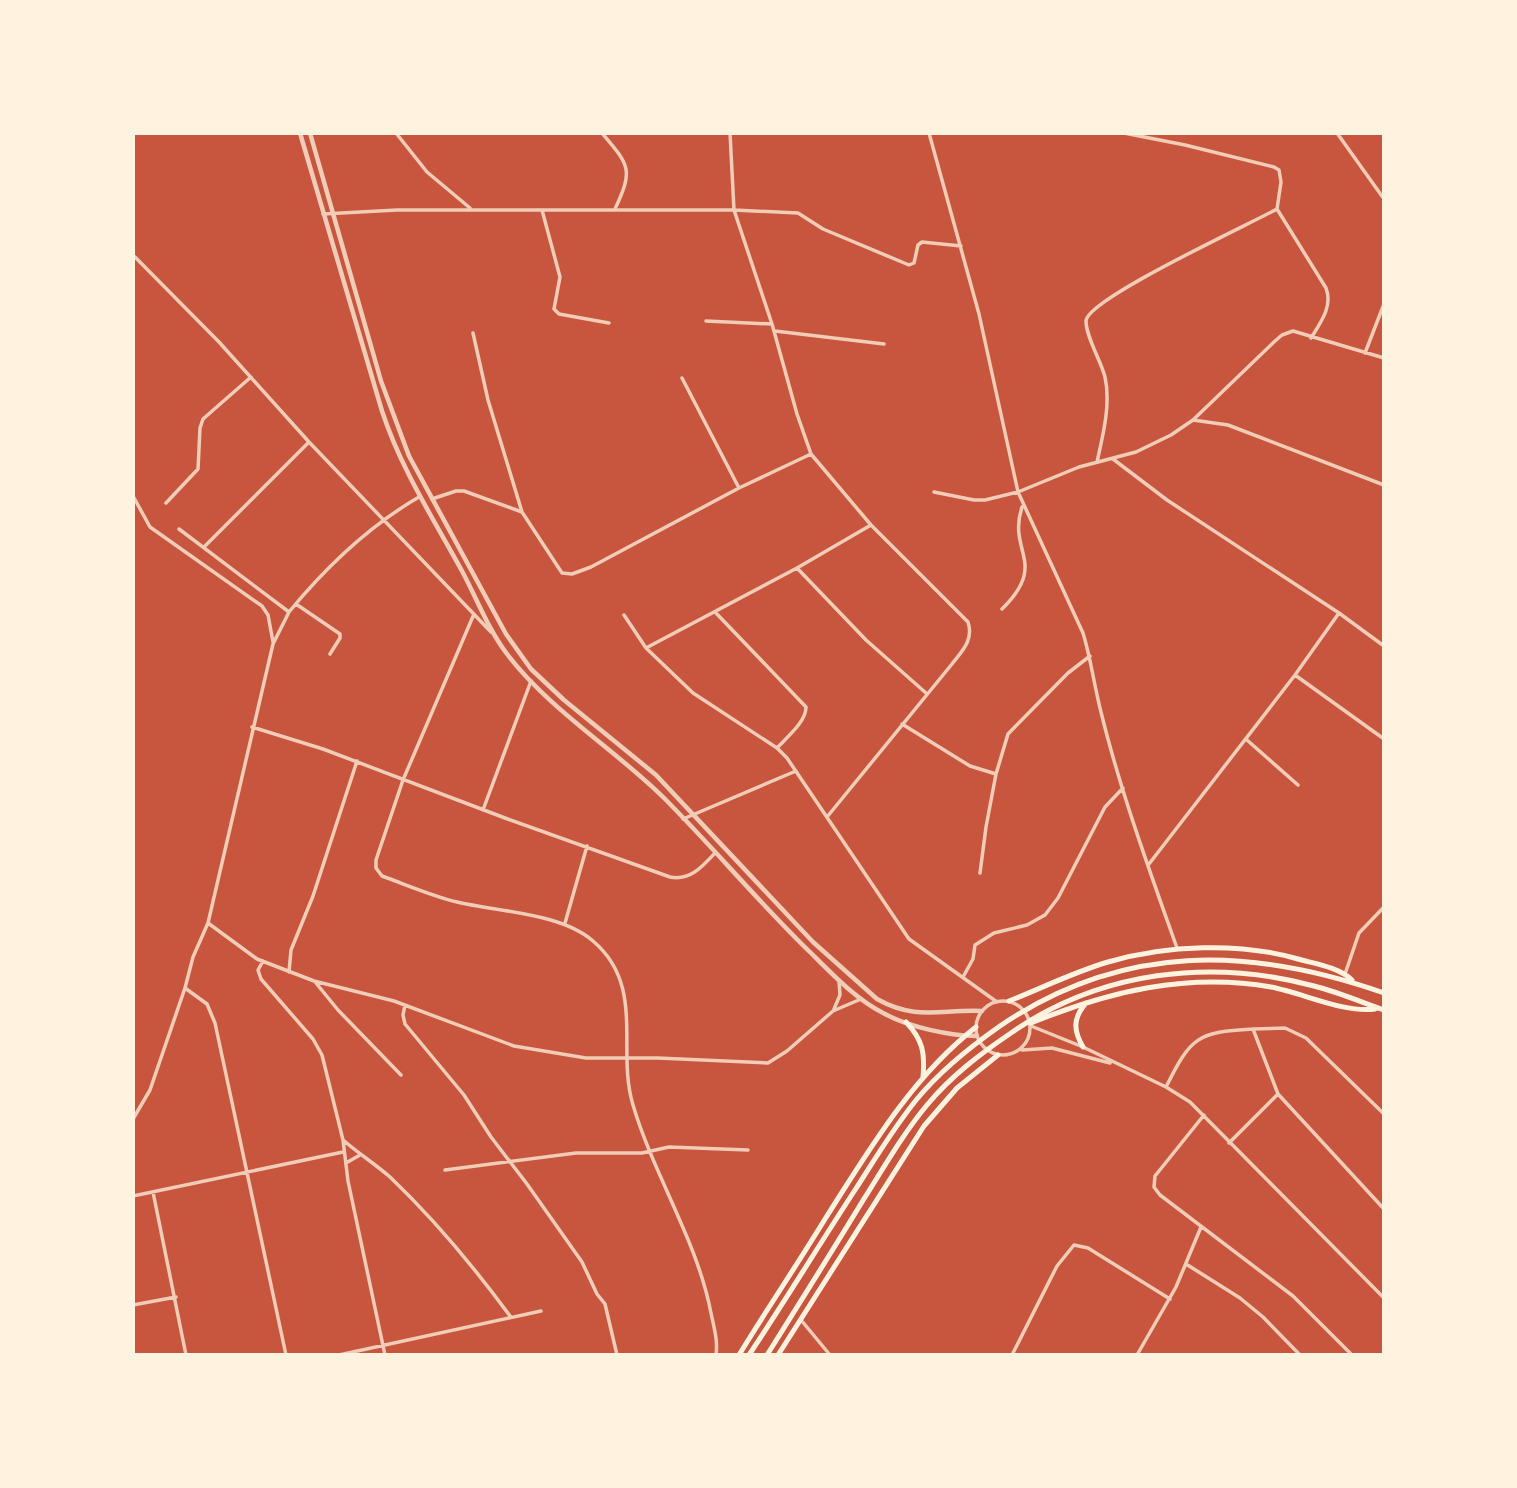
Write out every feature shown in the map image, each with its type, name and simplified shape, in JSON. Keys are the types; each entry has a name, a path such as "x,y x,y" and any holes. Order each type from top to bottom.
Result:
{"main road":[{"path":"1009,1001 1109,961 1177,948 1282,954 1345,974 1354,982"},
{"path":"749,1355 909,1110 931,1083 987,1035 1043,999 1095,977 1154,963 1209,959 1262,962 1309,970 1384,993"},
{"path":"767,1355 894,1151 926,1106 952,1078 994,1044 1051,1008 1098,988 1156,975 1210,972 1259,975 1317,986 1381,1009"},
{"path":"1031,1025 1088,1001 1158,985 1218,982 1271,987 1356,1009 1381,1009"},
{"path":"1083,1047 1076,1033 1075,1021 1088,1001"},
{"path":"906,1022 915,1032 924,1050 923,1077"},
{"path":"739,1355 873,1143 923,1077 976,1027"},
{"path":"778,1355 924,1126 957,1088 998,1055"}],"street":[{"path":"300,133 388,430 419,497 464,574 492,633"},
{"path":"310,133 392,413 409,456 506,634 531,669 578,712 656,775 813,942 877,999 889,1006 919,1014 982,1011 997,1002 1009,1001 1024,1010 1031,1025 1029,1038 1019,1051"},
{"path":"396,133 427,172 471,210"},
{"path":"602,133 626,166 625,186 615,209"},
{"path":"730,133 734,209 775,331 797,414 811,454 871,525 970,626 967,644 827,817"},
{"path":"929,133 961,246 1018,492 1083,633 1101,712 1123,788 1177,948"},
{"path":"1124,133 1277,168 1281,176 1277,209 1328,293 1327,309 1311,338"},
{"path":"1337,133 1384,199"},
{"path":"323,214 358,211 734,209 798,214 823,229 909,265 914,263 918,245 922,242 961,246"},
{"path":"1097,462 1105,415 1106,385 1086,324 1089,313 1104,301 1186,254 1258,221 1277,209"},
{"path":"542,210 560,277 554,309 559,314 609,323"},
{"path":"133,255 492,633 531,681 628,765 839,981 887,1015 964,1036 977,1036"},
{"path":"1365,354 1384,304"},
{"path":"706,321 772,324"},
{"path":"775,331 884,344"},
{"path":"934,492 985,500 1018,492 1097,462 1150,446 1193,420 1282,335 1293,331 1384,358"},
{"path":"473,333 488,400 522,512 560,571 572,574 590,567 739,488 811,454"},
{"path":"166,503 196,473 203,419 251,377"},
{"path":"681,378 739,488"},
{"path":"1193,420 1228,425 1384,485"},
{"path":"203,547 309,442"},
{"path":"1113,459 1167,500 1339,613 1384,646"},
{"path":"432,499 464,491 522,512"},
{"path":"133,496 149,527 254,600 268,615 274,644"},
{"path":"133,1119 153,1081 186,988 193,957 208,923 274,644 289,612 340,557 419,497"},
{"path":"1002,610 1019,590 1025,577 1026,564 1018,523 1023,505"},
{"path":"432,518 441,513"},
{"path":"646,648 797,568 871,525"},
{"path":"179,529 289,612"},
{"path":"797,568 866,640 926,694"},
{"path":"254,600 260,590"},
{"path":"296,604 340,634 330,654"},
{"path":"716,612 806,707 807,713 803,719 777,748"},
{"path":"1149,864 1246,740 1339,613"},
{"path":"474,614 403,780 376,860 378,872 455,902 565,923 593,941 604,952 619,976 627,1017 626,1059 633,1106 704,1284 717,1340 716,1355"},
{"path":"624,615 646,648 700,698 777,748 796,771 909,939 997,1002"},
{"path":"980,873 996,775 1008,734 1055,685 1090,656"},
{"path":"1295,675 1384,739"},
{"path":"483,810 531,681"},
{"path":"902,724 970,766 996,775"},
{"path":"253,727 357,761 483,810 670,877 680,878 699,869 715,853"},
{"path":"1246,740 1298,785"},
{"path":"289,972 291,950 313,895 357,761"},
{"path":"683,819 796,771"},
{"path":"963,977 973,959 975,945 1004,929 1037,920 1052,907 1099,816 1123,788"},
{"path":"565,923 587,846"},
{"path":"1345,974 1359,933 1384,906"},
{"path":"208,923 263,961 314,981 405,1004 514,1046 586,1058 768,1063 787,1051 833,1011 861,999"},
{"path":"263,961 258,970 261,979 318,1046 344,1140 345,1163 384,1355"},
{"path":"314,981 401,1075"},
{"path":"833,1011 841,995 839,981"},
{"path":"186,988 203,999 213,1015 286,1355"},
{"path":"405,1004 405,1024 455,1083 589,1274 597,1294 605,1304 617,1355"},
{"path":"982,1011 976,1027 977,1036 983,1047 998,1055 1052,1048 1119,1066"},
{"path":"1031,1025 1166,1087 1190,1102 1384,1298"},
{"path":"1253,1028 1278,1094 1384,1209"},
{"path":"1166,1087 1181,1057 1198,1039 1222,1030 1285,1028 1306,1038 1384,1115"},
{"path":"1229,1143 1278,1094"},
{"path":"1204,1115 1155,1175 1153,1182 1160,1195 1293,1296 1352,1355"},
{"path":"344,1140 387,1174 416,1204 472,1267 510,1316"},
{"path":"445,1170 592,1152 631,1154 676,1146 748,1150"},
{"path":"133,1196 344,1152"},
{"path":"345,1163 360,1155"},
{"path":"153,1191 186,1355"},
{"path":"1137,1355 1170,1299 1202,1227"},
{"path":"1012,1355 1057,1266 1074,1245 1084,1246 1170,1299"},
{"path":"1186,1264 1240,1298 1300,1355"},
{"path":"133,1304 176,1297"},
{"path":"339,1355 541,1311"},
{"path":"800,1318 830,1355"}]}
